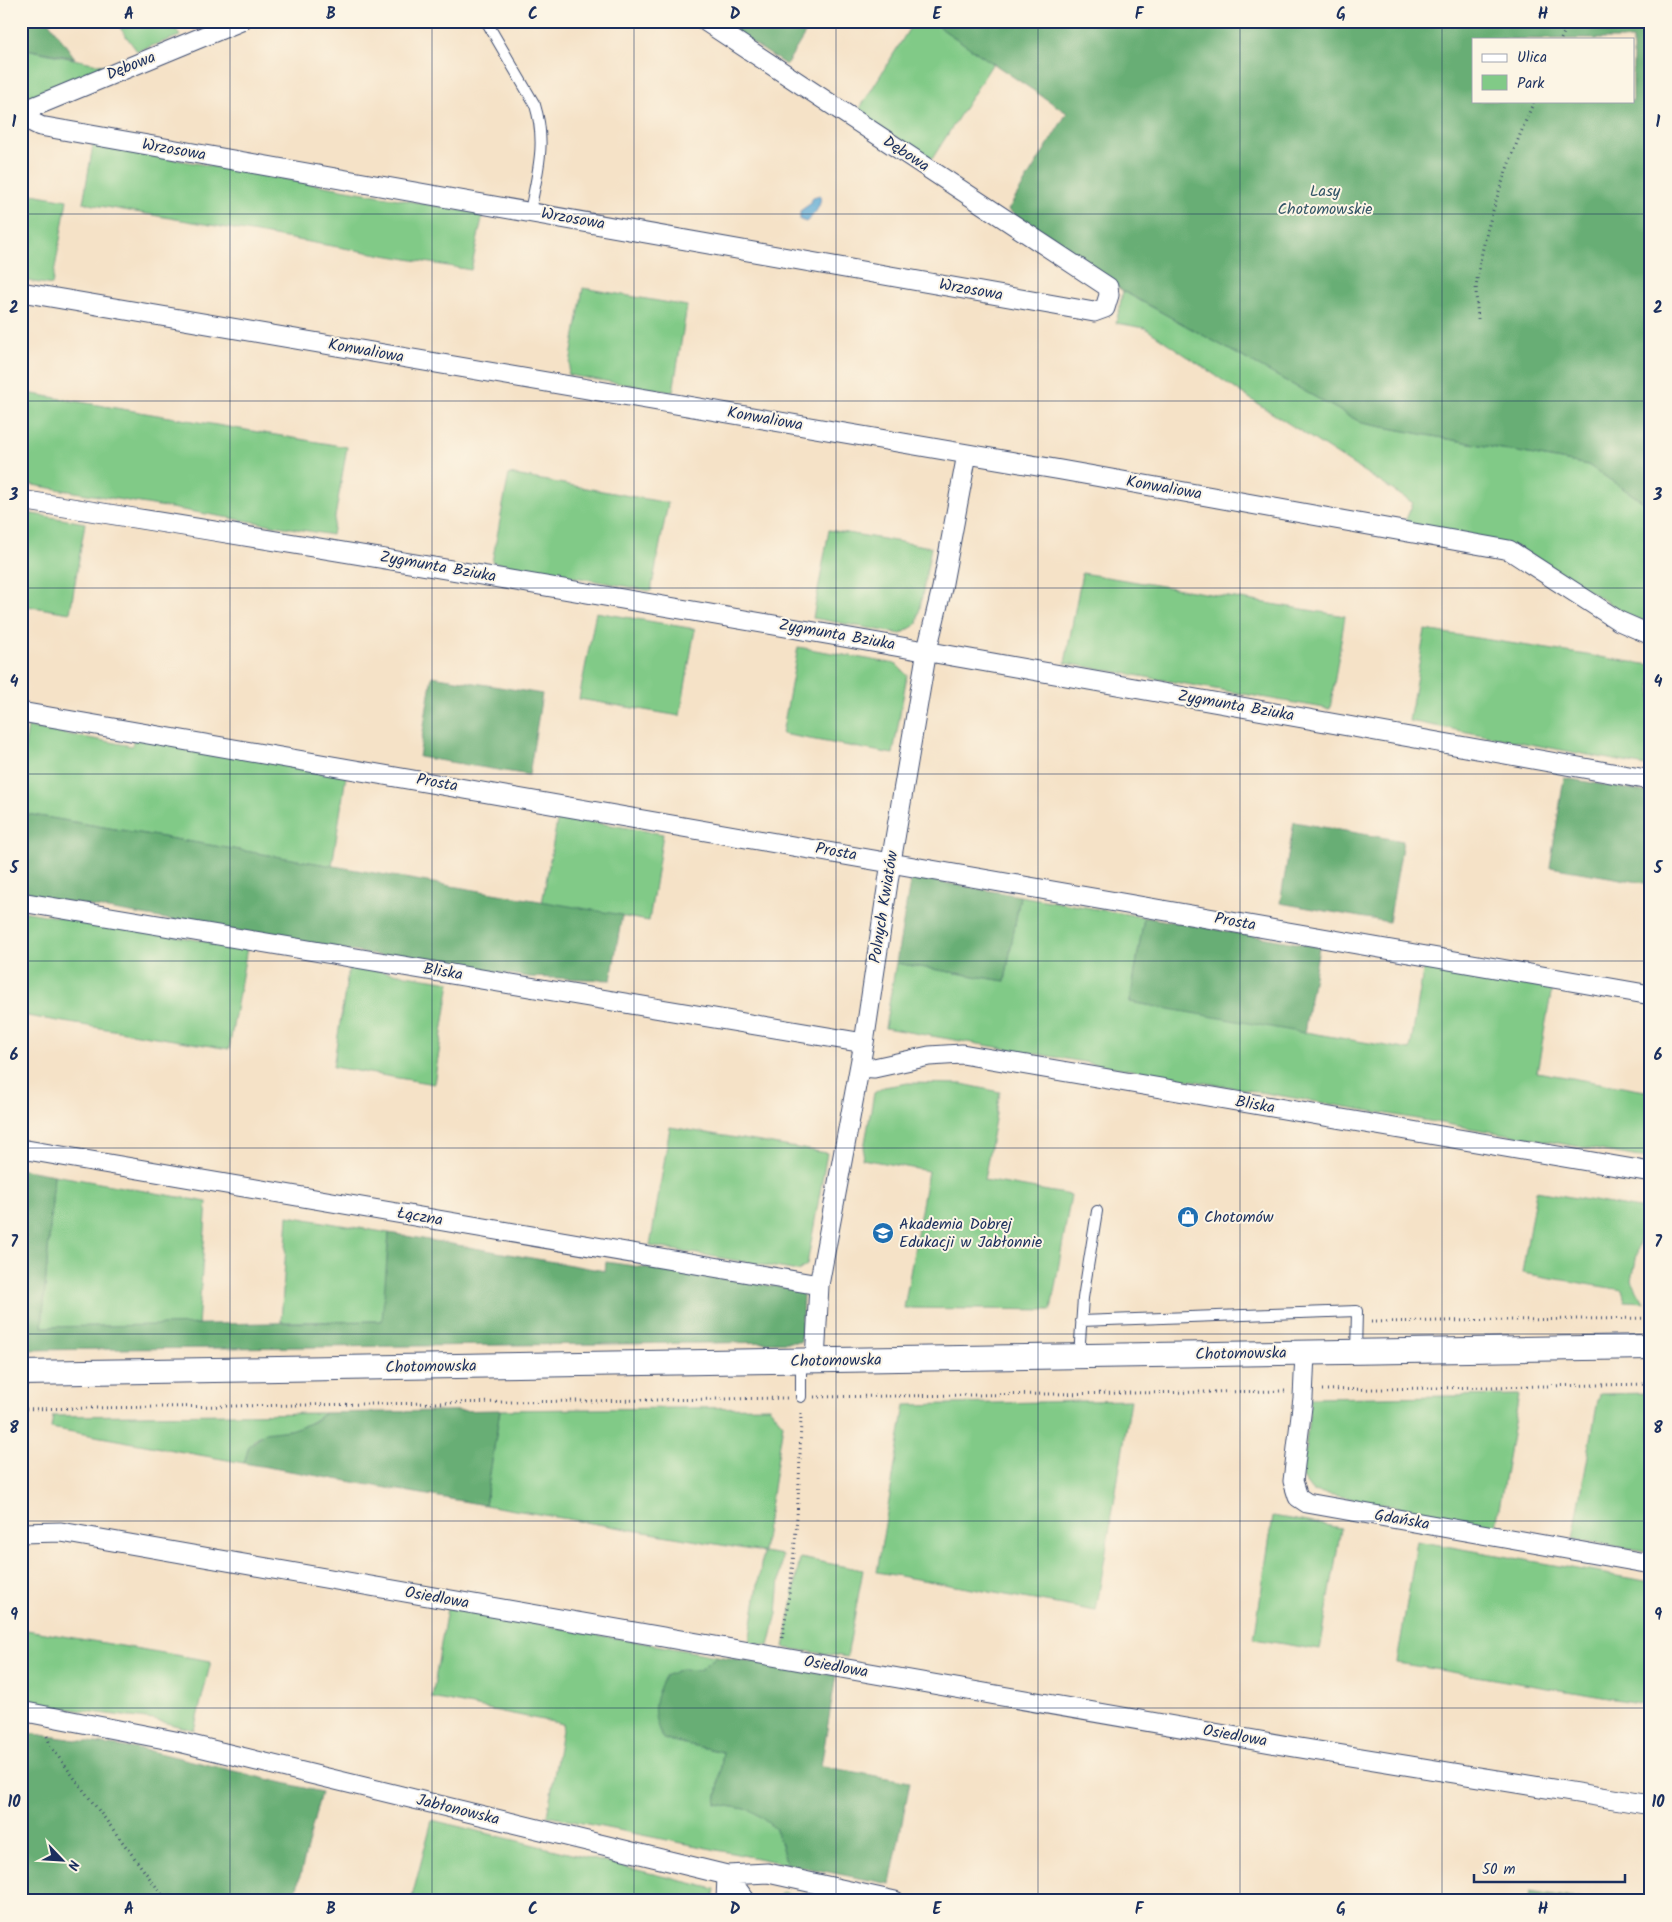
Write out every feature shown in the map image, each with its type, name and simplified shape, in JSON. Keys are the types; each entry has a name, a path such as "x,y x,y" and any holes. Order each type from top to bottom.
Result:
{"street":[{"name":"Dębowa","path":"21,113 242,21"},
{"name":"Dębowa","path":"705,21 1108,287"},
{"name":"Wrzosowa","path":"21,113 26,119 40,126 1094,312 1105,308 1109,295 1108,287"},
{"name":"Konwaliowa","path":"21,292 967,454 1509,550 1619,621 1651,634"},
{"name":"Polnych Kwiatów","path":"808,1362 819,1285 860,1067 891,862 927,650 942,588 967,454"},
{"name":"Zygmunta Bziuka","path":"21,500 334,549 927,650 1651,780"},
{"name":"Prosta","path":"21,712 1651,995"},
{"name":"Bliska","path":"21,902 864,1043"},
{"name":"Bliska","path":"860,1067 874,1068 929,1056 962,1054 1651,1172"},
{"name":"Łączna","path":"21,1149 819,1285"},
{"name":"Chotomowska","path":"21,1373 808,1362 1651,1347"},
{"name":"Gdańska","path":"1305,1353 1304,1391 1293,1481 1298,1497 1307,1503 1651,1564"},
{"name":"Osiedlowa","path":"21,1533 61,1532 1294,1747 1651,1805"},
{"name":"Jabłonowska","path":"21,1711 175,1741 727,1875 768,1873 895,1901"},
{"path":"726,1901 727,1875"},
{"path":"727,1875 746,1901"}],"lane":[{"path":"486,21 535,105 539,118 542,146 530,212"},
{"path":"1079,1356 1083,1298 1097,1211"},
{"path":"1081,1321 1357,1311 1356,1352"},
{"path":"801,1397 808,1362"}],"path":[{"path":"1561,38 1569,21"},
{"path":"1478,318 1477,282 1488,228 1513,150 1534,102"},
{"path":"21,1409 1304,1391 1651,1384"},
{"path":"778,1657 792,1580 800,1470 801,1397"},
{"path":"40,1714 51,1747 167,1901"}],"green space":[{"path":"21,21 48,21 75,58 21,48"},
{"path":"115,21 171,21 180,36 137,51"},
{"path":"719,21 813,21 786,65"},
{"path":"914,21 930,21 993,63 932,159 857,113"},
{"name":"Lasy Chotomowskie","path":"930,21 1651,21 1651,507 1588,465 1362,423 1123,291 1008,210 1067,113"},
{"path":"21,48 112,67 21,102"},
{"path":"93,145 483,214 471,270 83,203"},
{"path":"21,192 67,200 52,285 21,280"},
{"path":"583,288 687,306 673,392 568,375"},
{"path":"1123,291 1362,423 1588,465 1651,507 1651,624 1630,616 1517,547 1404,524 1413,503 1261,406 1145,328 1116,323"},
{"path":"21,392 347,447 332,535 21,483"},
{"path":"509,474 668,503 651,591 492,562"},
{"path":"21,512 85,523 70,613 21,605"},
{"path":"829,530 931,547 917,624 901,634 813,618"},
{"path":"1082,573 1345,616 1330,709 1065,663"},
{"path":"596,612 695,629 680,716 579,699"},
{"path":"1425,630 1651,665 1651,767 1409,721"},
{"path":"798,647 896,664 907,675 893,754 782,734"},
{"path":"432,676 542,694 529,775 419,757"},
{"path":"28,727 132,746 136,727 348,763 332,866 21,813 21,768"},
{"path":"1564,778 1651,793 1651,884 1550,867"},
{"path":"21,813 622,915 611,980 529,977 392,958 21,894"},
{"path":"558,816 663,834 649,921 542,903"},
{"path":"1294,822 1403,841 1389,922 1280,903"},
{"path":"911,877 1020,896 1005,981 896,963"},
{"path":"1020,896 1144,917 1130,1002 1410,1050 1424,966 1552,988 1537,1072 1651,1092 1651,1159 885,1028 896,963 1005,981"},
{"path":"21,911 247,948 229,1049 21,1015"},
{"path":"1144,917 1319,947 1304,1033 1130,1002"},
{"path":"349,966 450,982 434,1084 333,1067"},
{"path":"908,1083 962,1084 1000,1092 984,1180 1071,1195 1051,1310 904,1308 928,1171 862,1159 874,1093 884,1087"},
{"path":"670,1127 827,1153 807,1265 798,1271 650,1246"},
{"path":"21,1169 54,1175 42,1327 382,1321 389,1233 605,1271 606,1262 795,1289 803,1295 801,1342 21,1350"},
{"path":"54,1175 207,1202 198,1325 42,1327"},
{"path":"1536,1191 1645,1210 1632,1281 1644,1302 1625,1301 1622,1290 1522,1273"},
{"path":"288,1216 389,1233 383,1321 281,1322"},
{"path":"1651,1393 1651,1552 1573,1539 1599,1394"},
{"path":"1519,1395 1496,1526 1312,1491 1302,1478 1311,1398"},
{"path":"1131,1400 1096,1611 877,1572 905,1405"},
{"path":"769,1407 783,1424 763,1552 485,1505 500,1410"},
{"path":"500,1410 485,1505 244,1463 249,1446 264,1433 290,1430 313,1422 325,1413"},
{"path":"325,1413 299,1428 259,1436 251,1444 244,1463 51,1428 53,1416"},
{"path":"1273,1516 1341,1528 1320,1650 1254,1639"},
{"path":"1417,1541 1651,1582 1651,1705 1397,1663"},
{"path":"763,1552 782,1555 777,1613 769,1646 749,1643"},
{"path":"800,1558 863,1570 847,1657 784,1648"},
{"path":"447,1608 717,1656 699,1670 681,1669 663,1739 723,1752 716,1804 752,1810 776,1829 787,1864 547,1816 563,1724 432,1698"},
{"path":"21,1629 211,1661 194,1730 154,1720 29,1704 21,1697"},
{"path":"717,1656 836,1675 821,1766 910,1782 890,1884 787,1864 776,1829 751,1810 716,1804 723,1752 663,1739 656,1721 655,1707 665,1676 681,1669 699,1670"},
{"path":"21,1732 151,1751 321,1792 296,1892 340,1901 21,1901"},
{"path":"432,1820 715,1889 713,1901 411,1901"},
{"path":"1531,1891 1589,1901 1529,1901"},
{"path":"782,1892 828,1901 776,1901"}],"water":[{"path":"820,195 819,206 814,213 806,222 800,220 800,211 810,204 813,197"}],"place":[{"name":"Chotomów","path":"1188,1217"},
{"name":"Akademia Dobrej Edukacji w Jabłonnie","path":"883,1233"}]}
